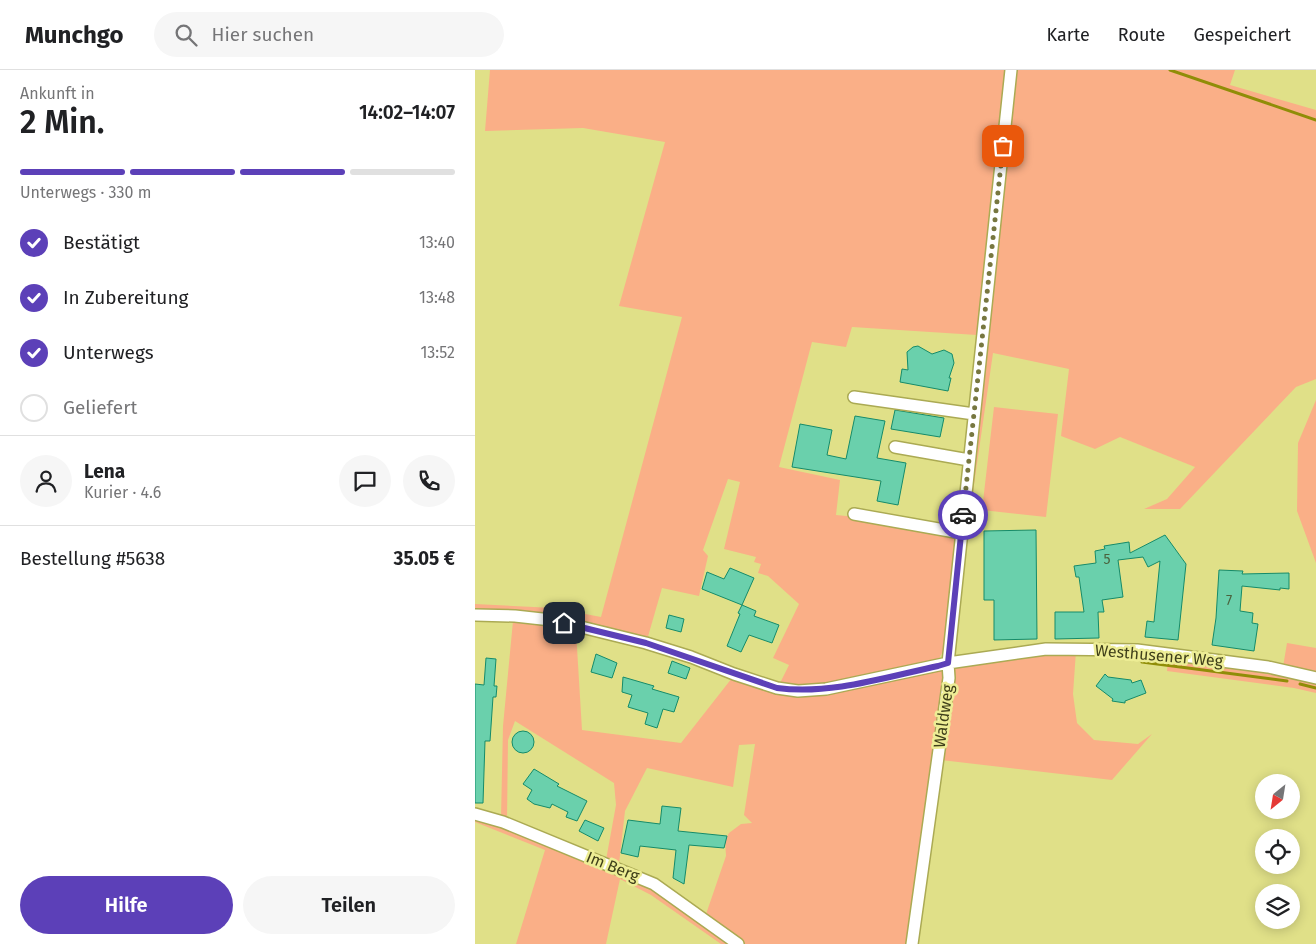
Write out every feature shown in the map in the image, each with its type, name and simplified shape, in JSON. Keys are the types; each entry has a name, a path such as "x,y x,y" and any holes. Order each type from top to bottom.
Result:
{"street":[{"name":"Waldweg","path":"912,944 949,678 948,663 961,533 1011,70"},
{"path":"854,397 974,414"},
{"path":"895,447 969,460"},
{"path":"854,514 961,533"},
{"name":"Westhusener Weg","path":"475,615 515,616 551,620 577,626 646,643 777,688 798,691 826,689 948,663 1046,649 1109,648 1137,650 1268,667 1316,678"},
{"name":"Im Berg","path":"475,814 503,822 654,884 737,944"}],"shaded area":[{"path":"490,70 1009,70 977,335 852,327 846,347 812,342 779,467 840,480 836,515 958,527 946,646 937,662 825,685 779,685 789,665 773,658 799,604 768,576 758,573 761,564 754,562 756,557 724,549 740,482 728,479 703,550 708,556 699,596 662,588 647,640 475,611 475,604 554,608 601,617 682,317 619,306 665,142 583,128 485,131"},
{"path":"1014,70 1235,70 1230,85 1316,110 1316,379 1296,387 1180,509 1144,509 1167,499 1195,467 1120,437 1095,449 1061,436 1069,369 993,353 968,526"},
{"path":"1316,400 1316,563 1297,511 1298,443"},
{"path":"994,407 1058,414 1046,517 982,510"},
{"path":"513,621 550,624 576,631 582,730 681,743 732,678 776,691 941,670 945,673 909,944 742,944 705,917 726,856 725,840 729,833 741,824 752,823 744,815 755,744 739,745 733,787 647,768 625,811 619,864 606,860 616,805 614,783 515,721 508,740 507,820 501,818 503,726"},
{"path":"1287,643 1316,648 1316,673 1283,667"},
{"path":"1076,651 1073,694 1077,723 1094,740 1138,744 1152,734 1112,780 941,760 954,667 1041,653"},
{"path":"1168,658 1316,683 1316,693 1294,688 1167,671"},
{"path":"475,818 651,886 733,944 721,944 651,895 620,879 606,944 516,944 545,850 475,822"}],"building":[{"path":"918,346 932,354 944,350 952,354 954,363 949,378 951,378 948,391 900,382 902,369 908,370 907,352 913,347"},
{"path":"895,410 944,418 940,437 891,429"},
{"path":"855,416 885,421 877,458 906,463 898,505 877,501 881,481 792,467 800,424 832,430 827,455 846,459"},
{"path":"1036,530 1037,639 994,640 994,600 984,600 984,531"},
{"path":"1165,535 1186,564 1178,640 1145,637 1147,621 1154,622 1160,561 1148,567 1143,557 1118,560 1123,597 1102,600 1104,612 1098,612 1099,638 1055,639 1055,612 1084,612 1079,577 1076,577 1074,566 1096,563 1095,551 1105,549 1104,546 1129,542 1130,553"},
{"path":"730,568 754,578 742,605 702,589 707,572 724,579"},
{"path":"1219,570 1243,571 1242,574 1289,573 1289,589 1280,588 1280,590 1242,586 1240,611 1253,613 1252,623 1258,624 1254,651 1212,645"},
{"path":"742,605 756,611 754,616 779,625 772,643 749,635 741,652 727,646"},
{"path":"669,615 684,619 681,632 666,628"},
{"path":"596,654 617,663 612,678 591,672"},
{"path":"486,658 496,659 494,686 497,686 496,697 493,697 490,741 485,741 483,803 475,803 475,684 484,685"},
{"path":"672,661 690,668 686,679 668,673"},
{"path":"1105,674 1108,677 1131,680 1132,683 1141,680 1146,693 1125,701 1125,703 1112,701 1113,699 1096,686"},
{"path":"623,677 654,686 652,689 679,697 674,712 663,709 657,728 645,724 648,713 628,707 632,695 622,692"},
{"path":"523,731 531,734 534,742 531,750 523,753 515,750 512,742 515,734"},
{"path":"534,769 559,784 557,786 587,801 577,821 566,817 568,812 552,804 550,808 534,804 527,799 532,790 523,784"},
{"path":"662,806 681,808 678,831 727,836 724,848 689,845 684,884 673,878 676,850 640,846 638,857 621,853 628,820 660,824"},
{"path":"585,820 604,828 598,841 579,831"}],"waterway":[{"path":"1170,70 1316,120"},
{"path":"1142,662 1287,681"},
{"path":"1300,684 1316,688"}],"way so far":[{"path":"963,515 1003,146"}],"route":[{"path":"564,623 646,643 777,688 798,691 826,689 938,666 948,663 963,515"}]}
